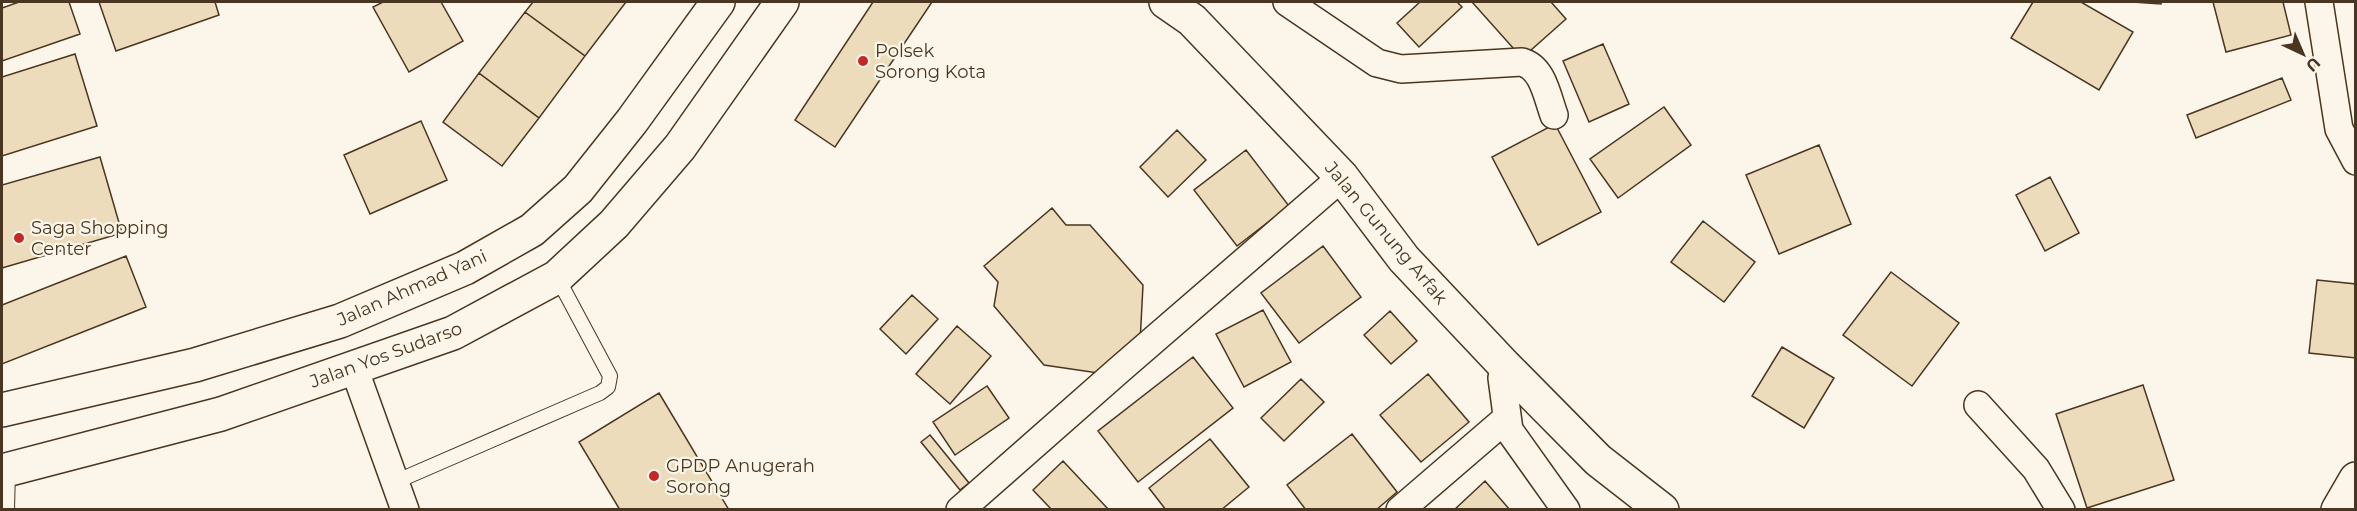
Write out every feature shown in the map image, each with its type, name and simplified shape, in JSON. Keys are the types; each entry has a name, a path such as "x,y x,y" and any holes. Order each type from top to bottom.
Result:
{"main road":[{"name":"Jalan Ahmad Yani","path":"2,410 195,365 329,324 465,268 532,230 578,189 632,121 718,2"},
{"name":"Jalan Yos Sudarso","path":"5,470 221,414 354,368 453,333 557,277 614,224 680,147 782,2"},
{"name":"Jalan Gunung Arfak","path":"1166,2 1192,20 1342,177 1404,259 1506,366 1598,460 1662,510"},
{"path":"2338,510 2355,479"}],"street":[{"path":"1287,2 1363,54 1388,67 1401,69 1522,62 1528,64 1539,73 1554,115"},
{"path":"2319,2 2340,129 2355,161"},
{"path":"960,510 1119,369 1342,177"},
{"path":"1506,366 1502,378 1509,430 1566,510"},
{"path":"354,368 405,510"},
{"path":"1978,405 2036,469 2061,510"},
{"path":"1400,510 1507,418"}],"lane":[{"path":"395,482 600,393 608,387 610,376 557,277"},
{"path":"5,470 6,510"}],"building":[{"path":"19,2 69,2 80,34 2,61 2,8"},
{"path":"99,2 215,2 219,15 116,51"},
{"path":"383,2 441,2 463,41 409,72 373,7"},
{"path":"533,2 626,2 585,56 525,12"},
{"name":"Polsek Sorong Kota","path":"873,2 932,2 835,147 795,120"},
{"path":"1420,2 1457,2 1462,7 1419,47 1397,23"},
{"path":"1472,2 1551,2 1566,19 1522,58"},
{"path":"2033,2 2081,2 2133,32 2099,90 2011,38"},
{"path":"2132,2 2161,2 2161,4"},
{"path":"2213,2 2283,2 2291,35 2226,52"},
{"path":"525,12 585,56 539,118 479,73"},
{"path":"1603,44 1629,104 1589,122 1563,61"},
{"path":"75,54 97,126 2,156 2,77"},
{"path":"479,73 539,118 502,166 443,122"},
{"path":"2282,78 2291,100 2196,138 2187,115"},
{"path":"1664,107 1691,145 1618,198 1590,159"},
{"path":"421,121 447,180 370,214 344,155"},
{"path":"1555,124 1601,212 1538,245 1492,157"},
{"path":"1177,130 1206,160 1168,197 1140,167"},
{"path":"1819,145 1851,224 1779,254 1746,175"},
{"path":"1246,150 1289,206 1237,246 1194,190"},
{"path":"100,157 122,233 2,268 2,185"},
{"path":"2050,177 2079,233 2045,251 2016,195"},
{"path":"1052,208 1066,225 1090,225 1143,285 1140,343 1105,374 1044,365 994,306 998,282 984,266"},
{"path":"1703,221 1755,262 1724,302 1671,262"},
{"path":"1323,246 1361,297 1299,343 1261,293"},
{"path":"126,256 146,307 2,364 2,305"},
{"path":"1891,272 1959,323 1912,386 1843,335"},
{"path":"2317,280 2356,284 2356,358 2309,353"},
{"path":"912,295 938,319 906,354 880,329"},
{"path":"1263,310 1291,362 1244,387 1216,334"},
{"path":"1390,311 1417,341 1391,364 1364,335"},
{"path":"957,326 991,356 950,404 916,374"},
{"path":"1782,347 1834,378 1804,428 1752,396"},
{"path":"1193,357 1233,408 1138,482 1098,431"},
{"path":"1428,374 1469,422 1421,462 1380,415"},
{"path":"1301,379 1324,402 1284,441 1261,418"},
{"path":"2143,385 2174,480 2087,508 2056,414"},
{"path":"987,386 1009,418 955,455 933,422"},
{"name":"GPDP Anugerah Sorong","path":"659,393 729,510 620,510 579,442"},
{"path":"1352,434 1397,492 1376,510 1306,510 1287,485"},
{"path":"930,435 969,483 960,490 921,442"},
{"path":"1210,439 1249,487 1221,510 1166,510 1149,488"},
{"path":"1063,461 1109,510 1052,510 1033,490"},
{"path":"1485,481 1510,510 1454,510"}],"place":[{"name":"Polsek Sorong Kota","path":"863,61"},
{"name":"Saga Shopping Center","path":"19,238"},
{"name":"GPDP Anugerah Sorong","path":"654,476"}]}
